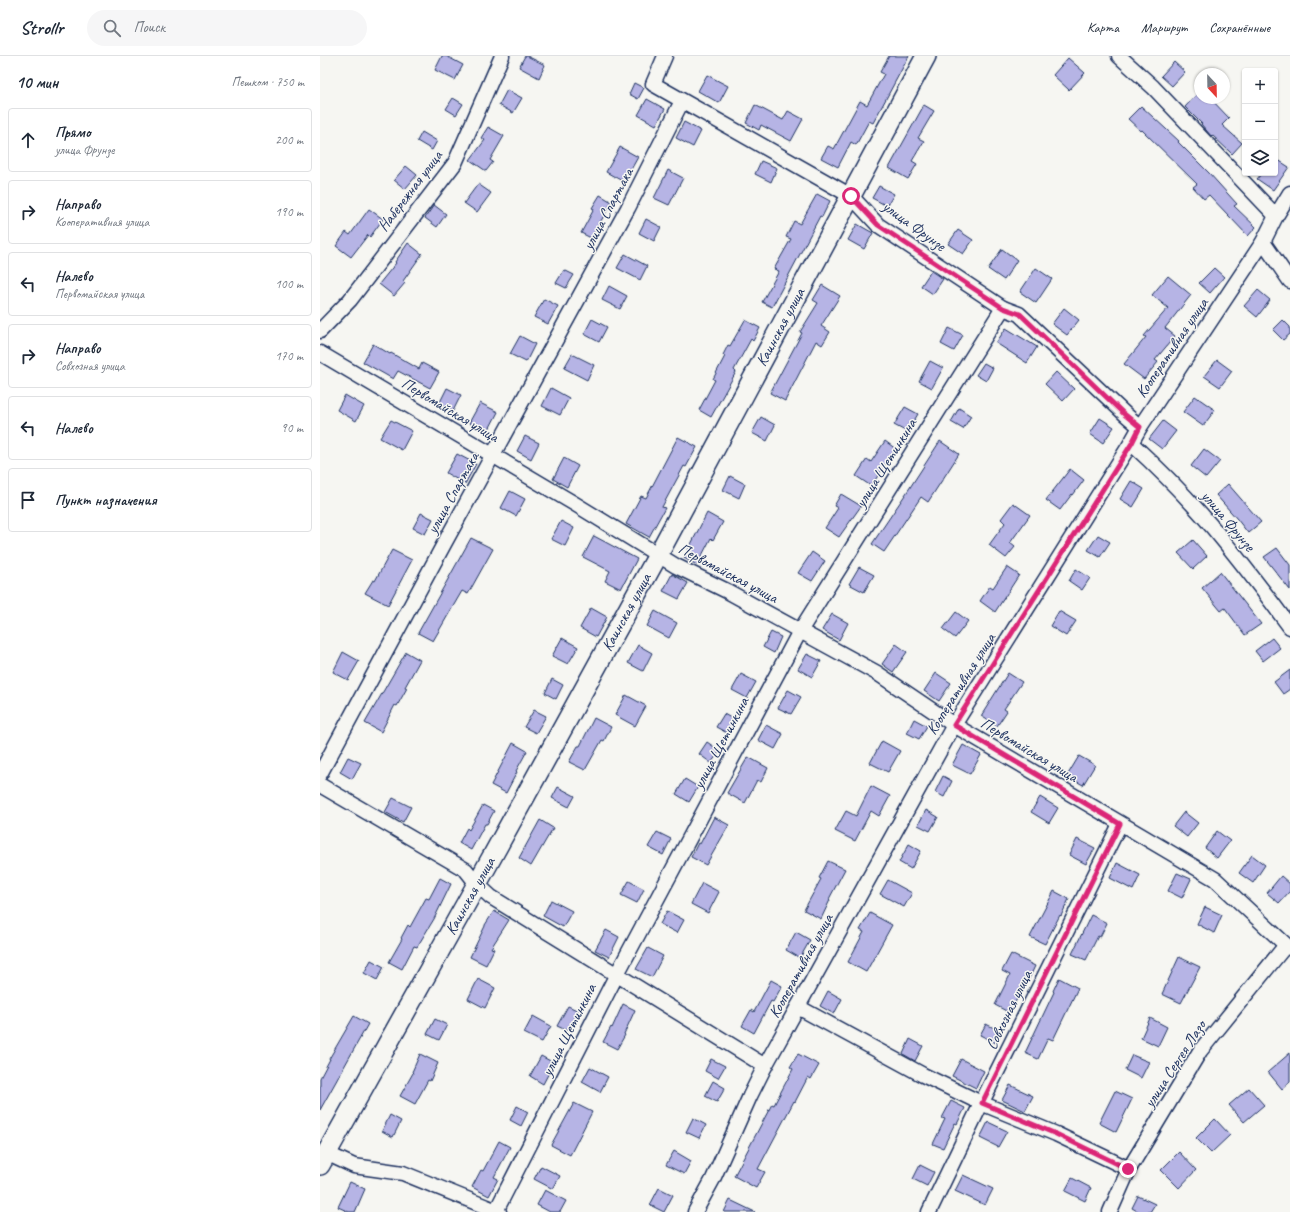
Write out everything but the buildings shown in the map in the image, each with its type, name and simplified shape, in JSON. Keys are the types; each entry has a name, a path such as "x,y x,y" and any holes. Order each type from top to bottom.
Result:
{"main road":[{"name":"Каинская улица","path":"323,1159 477,884 658,554 926,56"}],"street":[{"name":"Набережная улица","path":"320,331 350,300 455,163 502,56"},
{"name":"улица Фрунзе","path":"665,56 653,84 851,196 878,225 1003,308 1020,314 1124,414 1140,427"},
{"path":"1119,56 1153,87 1276,216"},
{"name":"улица Спартака","path":"320,774 628,208 682,101"},
{"name":"Кооперативная улица","path":"695,1212 713,1179 750,1096 954,725 1132,443 1140,427 1263,242 1290,193"},
{"path":"1263,242 1290,281"},
{"name":"улица Щетинкина","path":"498,1211 617,974 800,631 1003,308"},
{"name":"Первомайская улица","path":"320,352 658,554 877,674 954,725 1215,879 1288,947"},
{"name":"улица Фрунзе","path":"1132,443 1202,514 1290,627"},
{"path":"320,785 466,870 477,884 491,897 766,1066"},
{"name":"Совхозная улица","path":"929,1212 1120,824"},
{"name":"улица Сергея Лазо","path":"1110,1212 1128,1169 1200,1051 1288,947"},
{"path":"798,1007 923,1075 982,1103 1056,1134 1128,1169"},
{"path":"323,1159 354,1166 403,1173 498,1211"}],"route":[{"path":"851,196 878,225 1003,308 1020,314 1124,414 1140,427 1132,443 954,725 1120,824 982,1103 1056,1134 1128,1169"}]}
